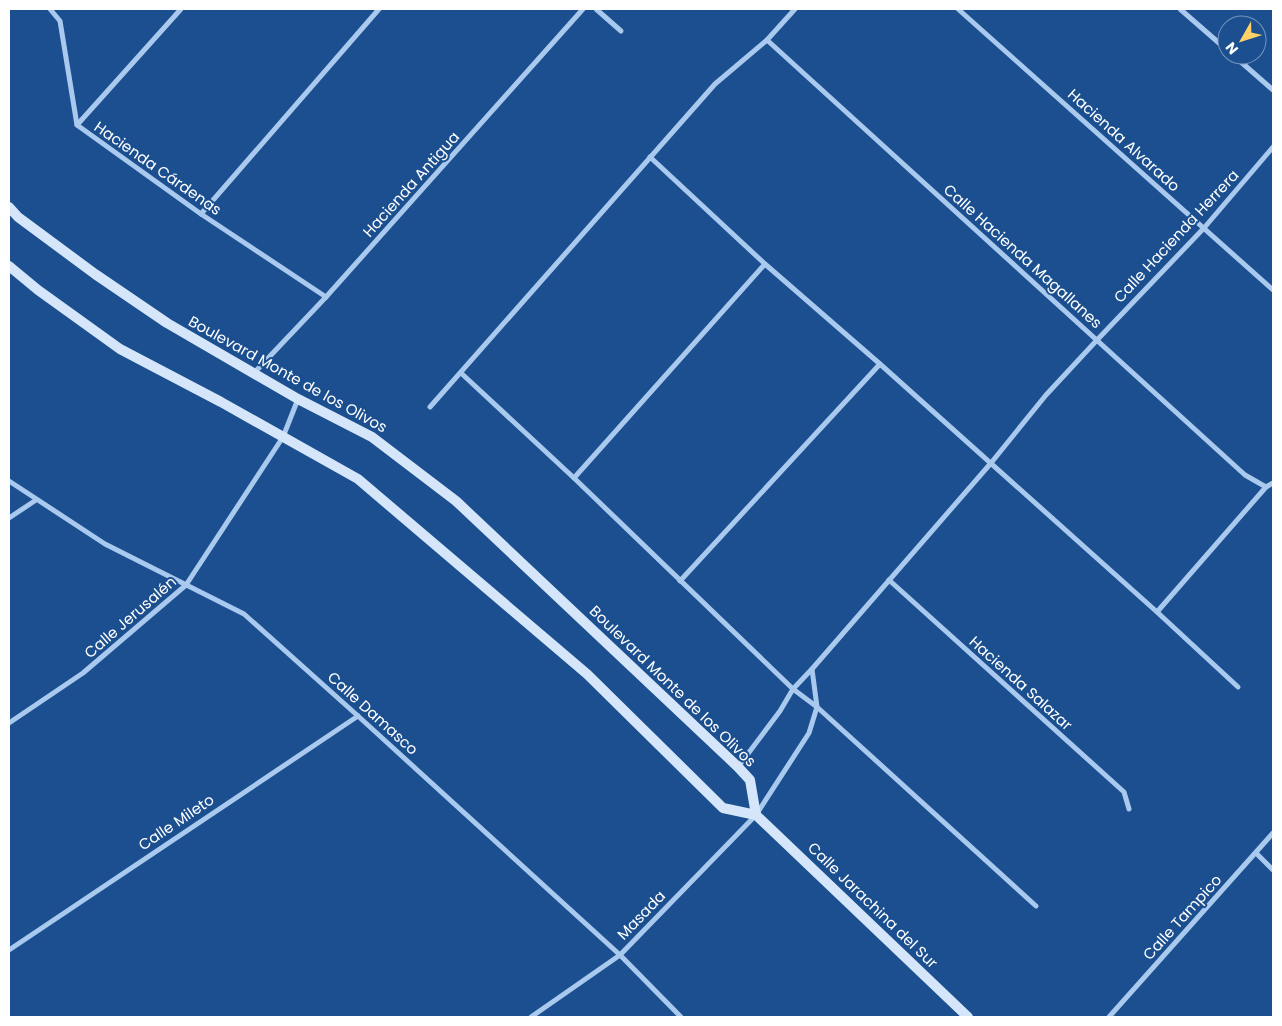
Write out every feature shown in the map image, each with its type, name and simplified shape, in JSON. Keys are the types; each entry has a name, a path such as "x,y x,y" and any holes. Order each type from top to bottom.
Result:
{"street":[{"name":"Hacienda Cárdenas","path":"50,9 60,21 77,125 201,214 326,297"},
{"path":"77,125 181,9"},
{"path":"201,214 379,9"},
{"name":"Hacienda Antigua","path":"254,373 326,297 583,9"},
{"path":"596,9 621,31"},
{"path":"430,408 715,84 767,40 795,9"},
{"name":"Hacienda Alvarado","path":"958,9 1273,290"},
{"path":"1180,9 1217,41"},
{"name":"Calle Hacienda Magallanes","path":"767,40 1245,474 1266,487"},
{"path":"1244,65 1273,90"},
{"name":"Calle Hacienda Herrera","path":"738,767 780,711 793,688 812,669 991,463 1046,395 1204,228 1273,148"},
{"path":"650,157 765,264 991,463 1238,687"},
{"name":"Boulevard Monte de los Olivos","path":"9,207 18,217 167,323 298,399 372,437 456,501 738,767 750,780 756,815"},
{"path":"574,478 765,264"},
{"path":"9,266 38,290 120,349 222,402 358,479 587,674 723,808 756,815"},
{"path":"680,582 880,364"},
{"path":"461,373 574,478 680,582 793,688 817,707 1036,906"},
{"name":"Calle Jerusalén","path":"9,723 83,673 186,585 283,437 298,399"},
{"name":"Calle Damasco","path":"9,481 105,544 244,614 620,955 681,1017"},
{"path":"1157,612 1266,487 1273,483"},
{"path":"9,518 36,500"},
{"name":"Hacienda Salazar","path":"889,580 1124,792 1129,809"},
{"path":"812,669 817,707"},
{"name":"Masada","path":"530,1017 620,955 756,815 809,733 817,707"},
{"name":"Calle Mileto","path":"9,950 358,716"},
{"name":"Calle Jarachina del Sur","path":"756,815 968,1017"},
{"name":"Calle Tampico","path":"1109,1017 1273,833"},
{"path":"1256,853 1273,870"}]}
